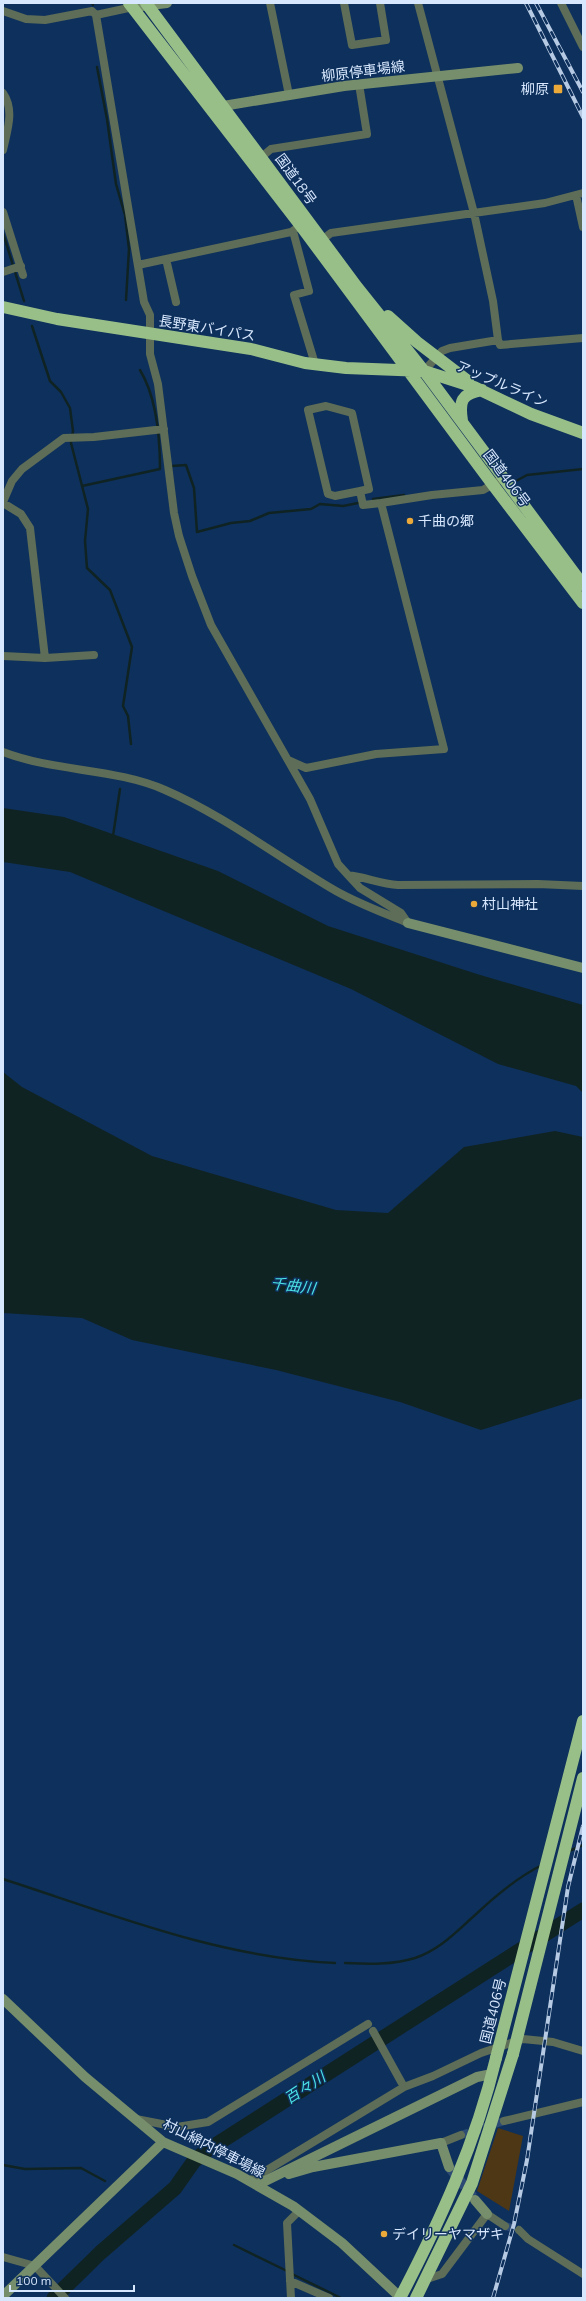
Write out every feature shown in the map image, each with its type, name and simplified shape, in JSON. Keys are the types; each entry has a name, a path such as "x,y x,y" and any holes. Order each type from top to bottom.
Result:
{"highway":[{"name":"国道18号","path":"147,4 217,107"},
{"name":"国道18号","path":"131,5 217,107 258,161 301,226 407,370"},
{"name":"国道18号","path":"301,226 323,239 357,287 424,371"},
{"path":"352,279 395,323 437,358 478,389 462,400 460,407 462,421"},
{"name":"長野東バイパス","path":"3,307 57,319 251,349 315,364 346,368 407,370"},
{"name":"アップルライン","path":"407,370 424,371 448,377 541,418 583,433"},
{"name":"国道406号","path":"407,370 583,603"},
{"name":"国道406号","path":"424,371 583,585"},
{"name":"国道406号","path":"401,2298 443,2212 463,2165 492,2074 583,1721"},
{"name":"国道406号","path":"416,2298 472,2183 513,2054 583,1778"}],"street":[{"path":"96,15 131,5 168,3"},
{"path":"270,3 289,95"},
{"path":"344,3 352,45 386,40 380,3"},
{"path":"418,3 474,213 493,301 500,345 583,338"},
{"path":"561,3 583,47"},
{"path":"3,11 26,19 45,20 92,11 96,15 144,302 150,314 150,354 158,384 174,512 179,536 192,576 211,625 310,799 338,864 360,888 401,913 408,923"},
{"name":"柳原停車場線","path":"217,107 359,84 518,68"},
{"path":"258,161 271,149 367,134 359,84"},
{"path":"3,92 9,105 9,116 3,150"},
{"path":"323,239 331,233 545,203 580,194 583,227"},
{"path":"3,212 23,275"},
{"path":"138,265 301,226 309,291 294,295 315,364"},
{"path":"166,259 176,302"},
{"path":"6,271 20,266"},
{"path":"424,371 442,351 450,348 498,340"},
{"path":"326,406 352,412 370,489 360,492 335,496 328,494 308,410 326,406"},
{"path":"45,658 30,528 21,514 3,502 12,481 22,469 64,438 94,437 164,429"},
{"path":"360,492 363,505 432,494 483,490 504,477"},
{"path":"288,760 306,768 376,754 444,749 381,503"},
{"path":"3,656 45,658 94,655"},
{"path":"3,752 49,765 140,781 164,789 197,805 338,892 408,923 583,968"},
{"path":"348,875 366,878 385,884 538,884 583,886"},
{"name":"村山綿内停車場線","path":"3,1999 85,2077 163,2142 175,2145 237,2174 299,2211 342,2243 401,2298"},
{"path":"134,2118 177,2127 208,2122 371,2028 391,2061 404,2087"},
{"path":"253,2183 404,2087 433,2076 481,2053 523,2039 553,2042 583,2051"},
{"path":"253,2183 283,2172 477,2077 492,2074"},
{"path":"504,2121 583,2102"},
{"path":"283,2172 291,2175 313,2167 441,2143 461,2135"},
{"path":"3,2296 163,2142"},
{"path":"441,2143 449,2167"},
{"path":"475,2200 487,2214 504,2226"},
{"path":"291,2298 287,2223 299,2211"},
{"path":"424,2280 442,2274 487,2214"},
{"path":"518,2230 528,2239 583,2274"},
{"path":"3,2257 35,2266 65,2298"},
{"path":"290,2281 329,2298"}],"shaded area":[{"path":"498,2128 523,2136 509,2211 477,2191"}],"water":[{"path":"3,808 64,817 218,871 328,926 477,974 583,1005 583,1093 576,1086 498,1064 351,989 70,872 3,862"},
{"name":"千曲川","path":"3,1072 22,1087 152,1156 336,1210 388,1213 464,1147 555,1131 583,1137 583,1398 481,1430 400,1402 276,1370 132,1340 82,1318 3,1313"}],"waterway":[{"path":"97,67 107,119 116,184 125,215 129,249 126,300"},
{"path":"3,233 24,301"},
{"path":"32,326 50,381 61,392 70,408 73,431 71,443 88,509 85,541 87,568 110,590 132,647 123,706 128,716 131,744"},
{"path":"82,486 160,469 158,431 154,405 146,381 140,370"},
{"path":"172,466 186,465 194,488 197,532 231,523 250,521 269,513 311,509 320,504 343,506 358,503"},
{"path":"516,481 527,475 583,469"},
{"path":"373,499 404,495"},
{"path":"113,836 120,789"},
{"path":"569,1851 583,1845"},
{"path":"345,1963 389,1963 424,1955 439,1946 460,1929 506,1888 542,1865"},
{"path":"3,1879 125,1920 208,1943 250,1953 335,1963"},
{"name":"百々川","path":"54,2298 100,2253 175,2188 194,2161 206,2151 583,1910"},
{"path":"3,2165 25,2169 81,2168 105,2181"},
{"path":"234,2245 287,2271"},
{"path":"292,2274 341,2298"}],"tunnel":[{"path":"461,2135 504,2121"},
{"path":"449,2167 473,2197"},
{"path":"505,2226 519,2230"}],"railway":[{"path":"526,3 583,117"},
{"path":"536,3 583,92"},
{"path":"493,2298 514,2224 527,2160 568,1887 583,1826"}],"place":[{"name":"柳原","path":"558,89"},
{"name":"千曲の郷","path":"410,521"},
{"name":"村山神社","path":"474,904"},
{"name":"デイリーヤマザキ","path":"384,2234"}]}
